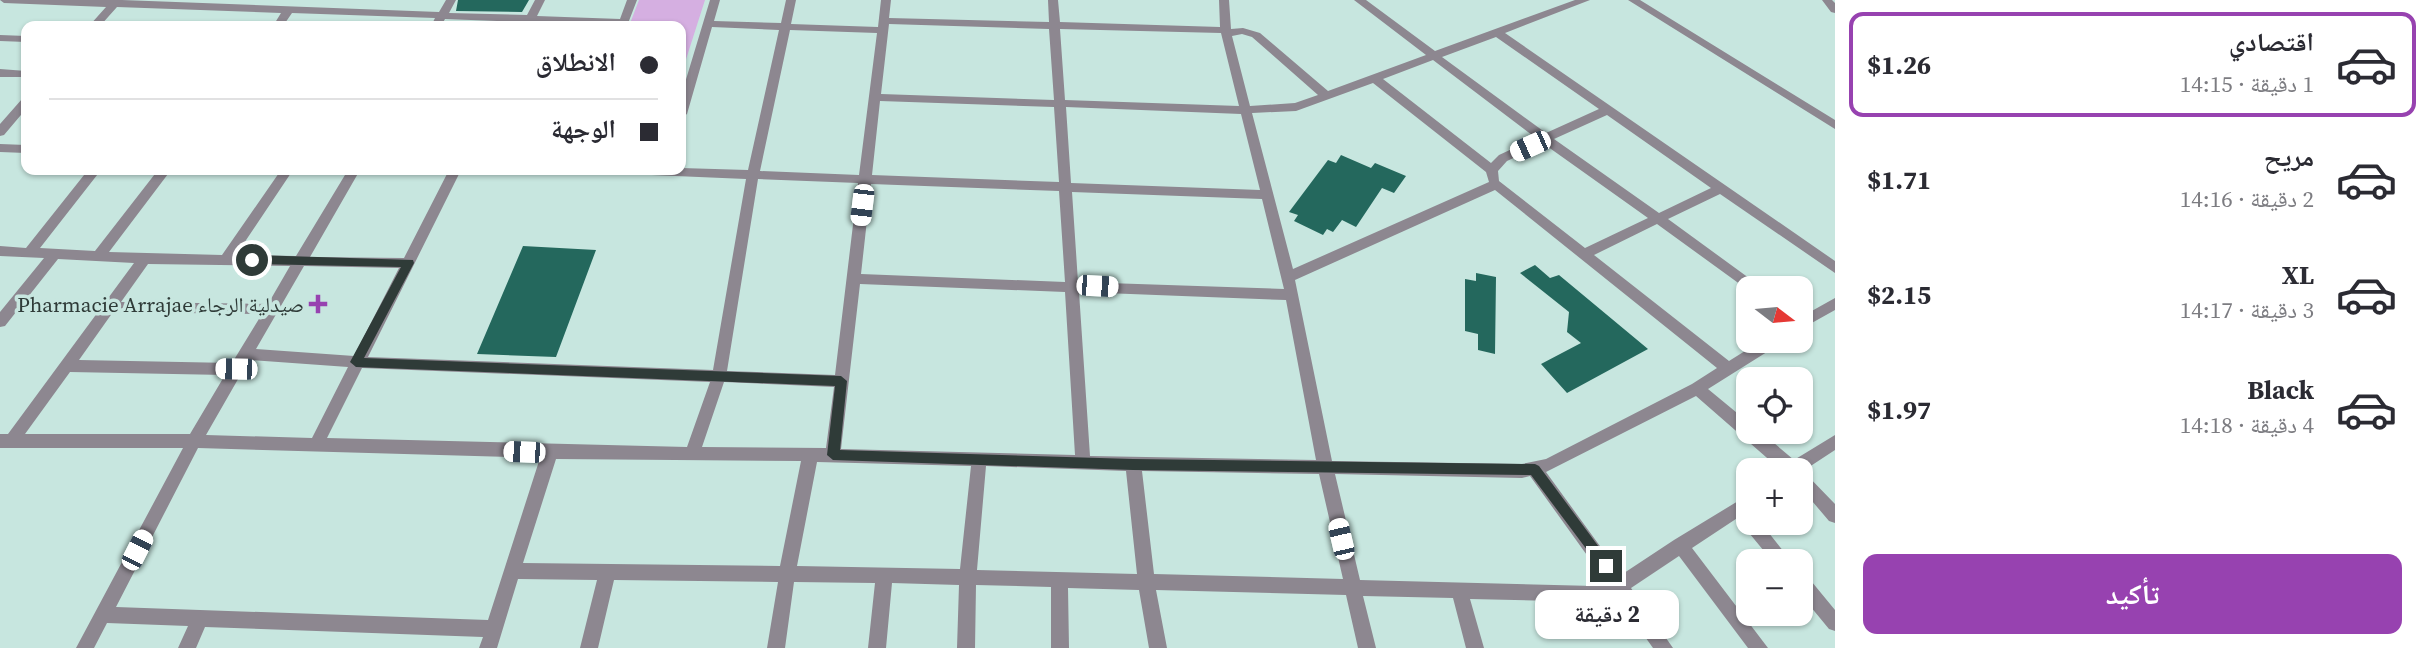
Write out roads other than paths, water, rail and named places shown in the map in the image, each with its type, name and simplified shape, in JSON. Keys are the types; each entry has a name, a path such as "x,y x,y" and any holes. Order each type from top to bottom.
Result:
{"street":[{"path":"4,0 443,15 517,21"},
{"path":"439,21 452,0"},
{"path":"530,21 540,0"},
{"path":"624,21 632,0"},
{"path":"686,97 715,0"},
{"path":"693,452 719,376 753,175 791,0"},
{"path":"833,455 886,0"},
{"path":"1053,0 1066,187 1069,285 1083,462"},
{"path":"1223,0 1226,31 1288,276 1325,467 1367,648"},
{"path":"1359,0 1433,57 1739,276"},
{"path":"874,97 1245,110 1296,107 1585,0"},
{"path":"1633,0 1835,125"},
{"path":"1826,0 1835,10"},
{"path":"99,21 116,2"},
{"path":"281,21 288,11"},
{"path":"708,24 785,27 1055,25 1243,31 1256,35 1328,96"},
{"path":"1498,33 1835,268"},
{"path":"0,38 21,38"},
{"path":"0,73 21,74"},
{"path":"1374,78 1583,254 1729,369"},
{"path":"1288,276 1488,189 1503,158 1607,110"},
{"path":"0,132 7,115"},
{"path":"0,148 21,149"},
{"path":"686,171 864,181 1267,195"},
{"path":"29,253 91,175"},
{"path":"98,257 161,175"},
{"path":"227,259 284,175"},
{"path":"85,648 194,441 351,175"},
{"path":"316,445 453,175"},
{"path":"1583,254 1720,188"},
{"path":"0,251 144,259 409,263"},
{"path":"0,322 55,254"},
{"path":"6,441 66,366 144,259"},
{"path":"853,279 1291,295"},
{"path":"1813,316 1835,303"},
{"path":"109,307 272,309"},
{"path":"6,441 194,441 550,452 693,452 1133,464 1535,470 1697,388 1753,354"},
{"path":"245,355 356,362 841,381"},
{"path":"66,366 236,369"},
{"path":"1697,388 1736,421"},
{"path":"1813,458 1835,442"},
{"path":"1763,444 1779,458"},
{"path":"488,648 550,452"},
{"path":"776,648 810,456"},
{"path":"966,648 968,578 979,460"},
{"path":"1133,464 1146,582 1158,648"},
{"path":"1535,470 1621,585 1664,648"},
{"path":"1813,492 1835,516"},
{"path":"513,571 884,575 1571,595 1602,593 1621,585 1680,545 1736,518"},
{"path":"1764,535 1774,549"},
{"path":"1680,545 1759,648"},
{"path":"589,648 608,571"},
{"path":"877,648 884,575"},
{"path":"1059,580 1060,648"},
{"path":"1459,590 1475,648"},
{"path":"1813,596 1835,623"},
{"path":"103,615 494,629"},
{"path":"187,648 200,618"}],"place":[{"name":"Pharmacie Arrajae صيدلية الرجاء","path":"318,304"}]}
